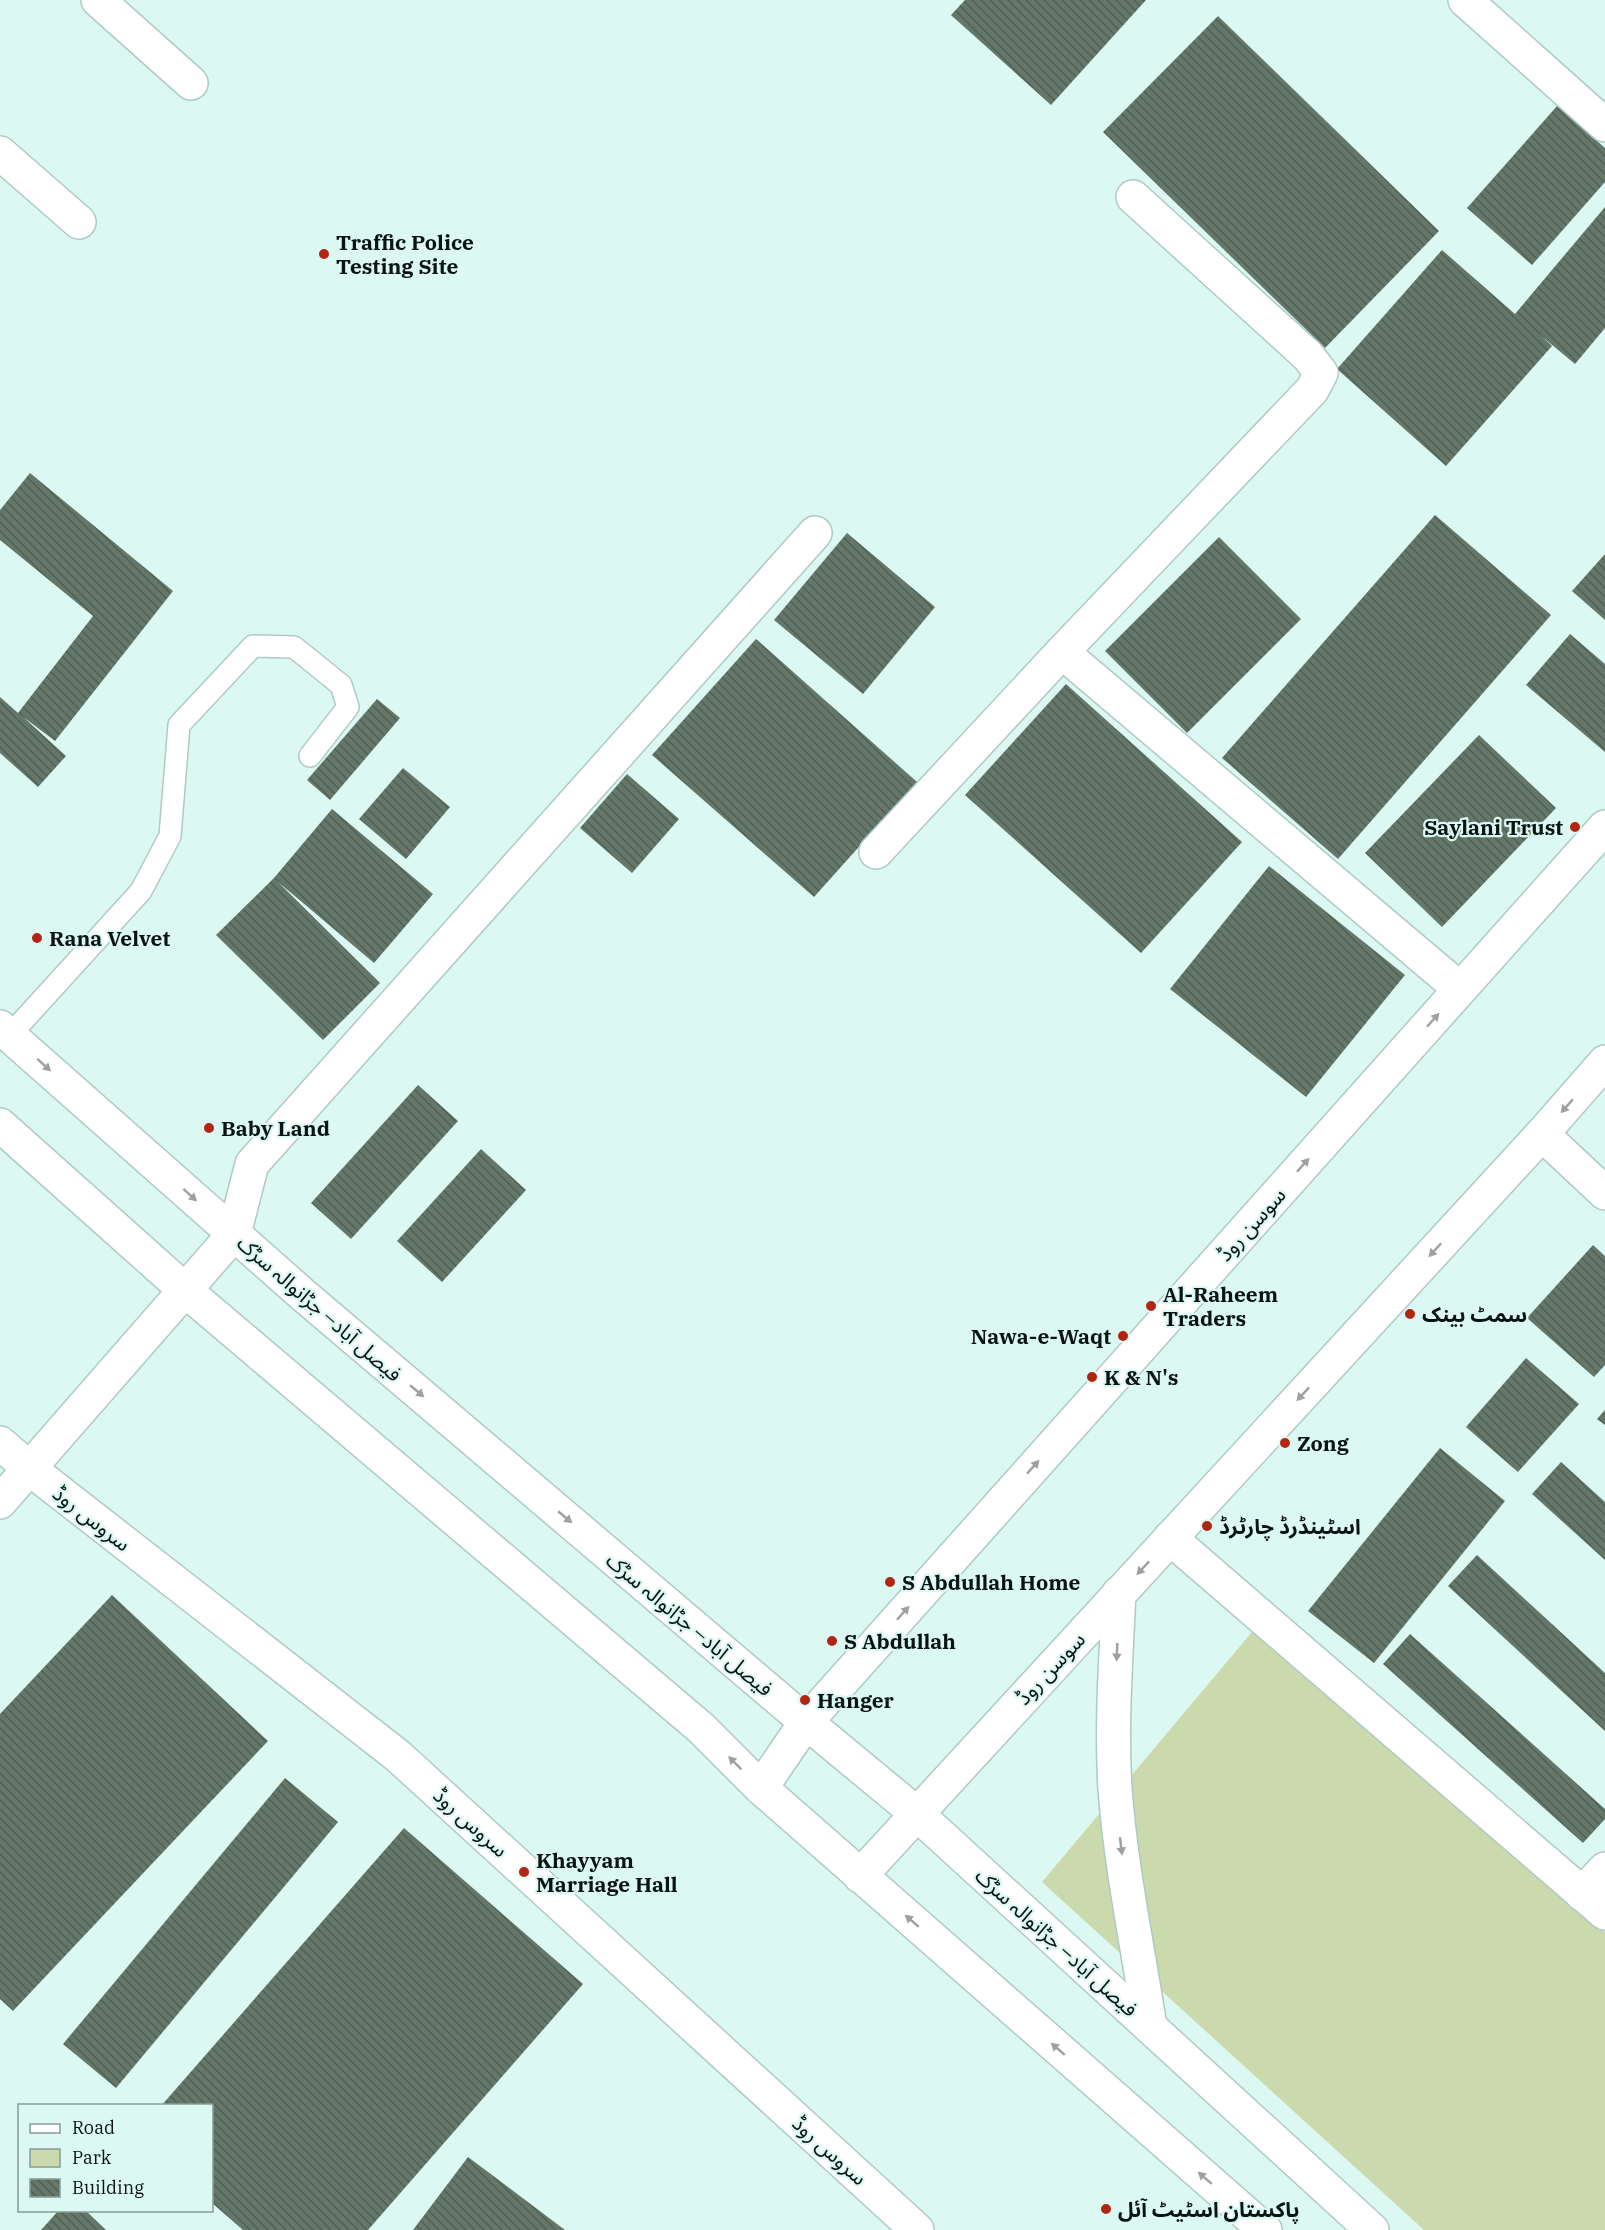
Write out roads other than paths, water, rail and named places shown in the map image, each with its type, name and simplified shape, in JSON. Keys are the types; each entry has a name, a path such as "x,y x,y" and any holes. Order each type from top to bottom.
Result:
{"street":[{"path":"98,0 192,83"},
{"path":"1465,0 1605,126"},
{"path":"0,153 80,222"},
{"path":"876,852 1062,652 1312,390 1321,373 1308,356 1133,197"},
{"path":"0,1502 234,1234 252,1164 815,533"},
{"path":"1062,652 1460,989"},
{"name":"سوسن روڈ","path":"760,1788 806,1722 1605,827"},
{"name":"فیصل آباد– جڑانوالہ سڑک","path":"5,1031 234,1234 916,1814 1372,2230"},
{"name":"سوسن روڈ","path":"860,1876 1542,1134 1605,1062"},
{"path":"0,1125 186,1291 701,1728 760,1788 1265,2230"},
{"path":"1542,1134 1605,1193"},
{"name":"سروس روڈ","path":"0,1443 30,1469 398,1756 917,2230"},
{"path":"1170,1538 1594,1904 1605,1869"},
{"path":"1119,1593 1115,1787 1121,1846 1150,2027"}],"lane":[{"path":"5,1031 141,891 170,837 179,724 253,646 294,647 341,685 348,706 310,756"}],"place":[{"name":"Traffic Police Testing Site","path":"324,254"},
{"name":"Saylani Trust","path":"1575,827"},
{"name":"Rana Velvet","path":"37,938"},
{"name":"Baby Land","path":"209,1128"},
{"name":"Al-Raheem Traders","path":"1151,1306"},
{"name":"سمٹ بینک","path":"1410,1314"},
{"name":"Nawa-e-Waqt","path":"1123,1336"},
{"name":"K & N's","path":"1092,1377"},
{"name":"Zong","path":"1285,1443"},
{"name":"اسٹینڈرڈ چارٹرڈ","path":"1207,1526"},
{"name":"S Abdullah Home","path":"890,1582"},
{"name":"S Abdullah","path":"832,1641"},
{"name":"Hanger","path":"805,1700"},
{"name":"Khayyam Marriage Hall","path":"524,1872"},
{"name":"پاکستان اسٹیٹ آئل","path":"1106,2209"}]}
